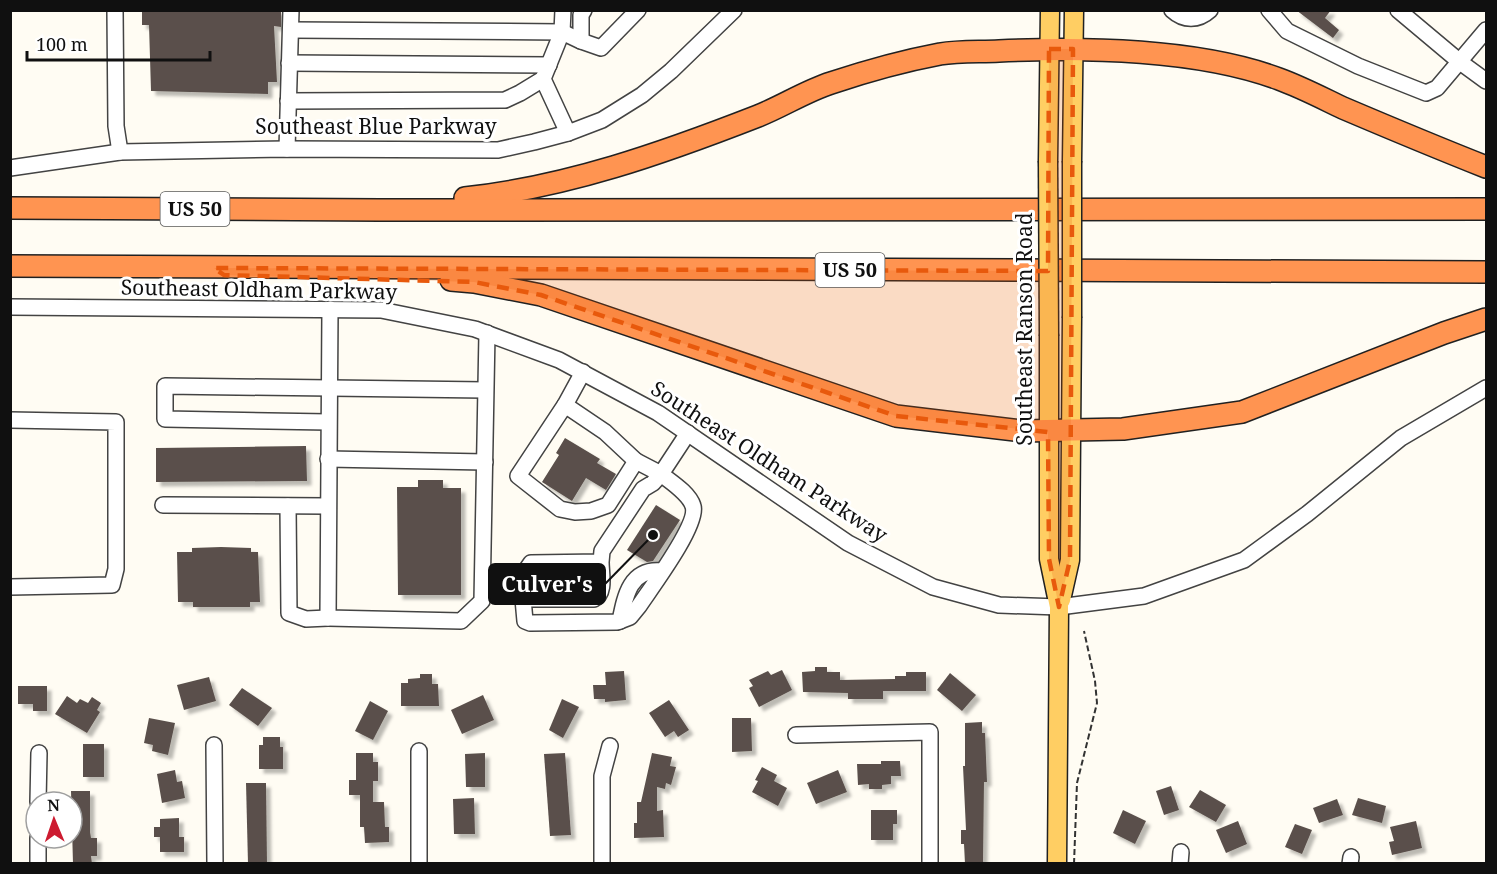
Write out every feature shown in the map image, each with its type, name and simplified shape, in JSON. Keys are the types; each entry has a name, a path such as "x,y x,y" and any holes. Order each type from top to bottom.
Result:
{"highway":[{"path":"380,210 396,201 458,199 559,183 686,144 763,114 828,84 888,66 943,54 1049,49 1146,54 1217,61 1278,79 1486,167"},
{"name":"US 50","path":"10,208 1486,209"},
{"name":"US 50","path":"10,266 1486,272"},
{"path":"214,268 224,275 435,279 474,282 541,295 896,416 1022,431 1071,432 1123,429 1242,412 1486,319"}],"main road":[{"name":"Southeast Ranson Road","path":"1050,10 1049,559 1059,608 1057,864"},
{"name":"Southeast Ranson Road","path":"1059,608 1070,560 1074,10"}],"street":[{"path":"115,10 116,126 120,152"},
{"path":"287,149 291,10"},
{"path":"288,100 505,100 520,93 546,72 562,32 563,10"},
{"path":"580,41 581,15 584,10"},
{"path":"291,30 562,32 601,48 638,10"},
{"name":"Southeast Blue Parkway","path":"10,168 120,152 287,149 498,150 568,133 602,120 642,95 671,71 734,10"},
{"path":"1172,11 1187,18 1197,18 1210,10"},
{"path":"1269,10 1287,31 1358,66 1426,93 1437,88 1486,30"},
{"path":"1398,10 1486,81"},
{"path":"289,63 546,72"},
{"path":"546,72 568,133"},
{"name":"Southeast Oldham Parkway","path":"10,307 381,310 475,329 559,360 658,413 848,543 933,587 999,605 1059,608 1144,596 1244,560 1307,514 1401,438 1486,388"},
{"path":"328,618 330,309"},
{"path":"288,506 289,613 306,619 461,621 482,601 487,333"},
{"path":"583,372 565,405 518,476 561,509 575,512 591,511 608,506 636,461"},
{"path":"328,422 165,419 165,386 485,390"},
{"path":"565,405 605,432 636,461 661,474 693,504 694,514 688,530 630,617 620,621 530,623 525,621 524,573 531,563 601,562"},
{"path":"10,420 116,422 116,569 112,585 10,587"},
{"path":"523,599 594,599 598,597 601,592 602,551 643,489 661,474 688,433"},
{"path":"328,459 484,462"},
{"path":"162,505 327,506"},
{"path":"796,735 930,732 930,864"},
{"path":"214,745 215,864"},
{"path":"602,864 602,776 610,746"},
{"path":"419,751 419,864"},
{"path":"38,790 39,753"}],"path":[{"path":"1074,864 1077,783 1097,703 1095,681 1084,631"}],"highlighted area":[{"path":"1049,49 1073,49 1070,560 1059,607 1049,559 1048,432 896,416 541,295 474,282 224,275 214,268 1048,271"}],"building":[{"path":"142,10 281,10 281,27 274,26 277,82 268,82 268,94 151,91 149,25 142,25"},
{"path":"1296,10 1331,10 1325,18 1339,30 1333,38"},
{"path":"565,438 600,459 597,463 616,474 606,490 586,478 572,501 542,482 559,455 556,453"},
{"path":"306,446 307,481 156,482 156,448"},
{"path":"418,480 443,480 443,488 461,488 461,595 398,595 397,487 418,487"},
{"path":"656,505 680,520 653,561 647,562 627,550"},
{"path":"192,548 251,548 251,552 258,552 260,602 250,602 250,607 193,607 193,602 178,602 177,552 192,552"},
{"path":"815,667 827,667 827,672 840,672 840,680 895,679 895,676 906,676 906,672 926,672 926,691 883,691 883,699 848,699 848,693 803,692 802,672 815,671"},
{"path":"782,670 792,690 759,707 749,688 753,686 749,680 768,671 771,675"},
{"path":"624,671 626,700 605,702 605,699 594,699 593,685 606,685 605,672"},
{"path":"950,673 976,695 962,711 937,690"},
{"path":"420,674 432,674 432,684 438,684 439,706 401,706 401,683 408,683 408,679 420,678"},
{"path":"209,677 216,701 184,710 177,685"},
{"path":"18,686 47,686 47,711 33,711 33,704 18,704"},
{"path":"242,688 272,708 258,726 229,705"},
{"path":"483,695 494,720 462,734 451,710"},
{"path":"67,696 77,703 80,699 88,703 92,697 101,703 97,710 100,712 87,733 55,714"},
{"path":"562,699 579,707 563,738 549,730"},
{"path":"669,700 689,730 678,737 674,731 665,737 649,713"},
{"path":"370,701 388,711 373,740 355,731"},
{"path":"149,718 175,723 168,755 152,751 153,745 144,743"},
{"path":"732,718 751,718 752,751 732,752"},
{"path":"982,722 982,733 985,733 987,782 984,782 983,864 965,864 961,830 966,830 963,766 965,766 965,723"},
{"path":"263,737 280,737 280,747 283,747 283,769 259,769 259,745 263,745"},
{"path":"83,744 104,744 104,777 83,777"},
{"path":"356,753 373,753 373,762 378,762 378,781 373,781 373,802 384,802 385,827 389,827 389,842 365,843 364,827 360,827 360,795 349,795 349,780 356,780"},
{"path":"485,753 485,787 466,787 465,754"},
{"path":"565,753 571,835 550,836 544,754"},
{"path":"652,753 672,757 670,766 676,767 671,785 666,783 665,789 657,787 657,811 663,810 664,837 634,838 637,802 641,802"},
{"path":"881,761 900,761 901,776 891,776 891,784 882,785 882,789 869,789 869,784 858,785 857,764 881,764"},
{"path":"762,767 777,775 774,781 787,788 778,806 752,792"},
{"path":"175,770 177,782 182,781 185,798 162,803 157,774"},
{"path":"838,770 847,792 816,804 807,783"},
{"path":"246,783 266,783 267,864 248,864"},
{"path":"1171,786 1179,810 1164,815 1156,791"},
{"path":"1200,790 1226,805 1216,822 1189,807"},
{"path":"84,791 90,791 90,832 91,838 97,838 97,856 91,856 92,864 73,864 73,850 84,850"},
{"path":"474,798 475,834 454,834 453,799"},
{"path":"1358,798 1386,806 1382,823 1352,815"},
{"path":"1337,799 1343,815 1319,823 1313,808"},
{"path":"871,810 897,810 897,824 893,824 893,840 871,840"},
{"path":"1123,810 1146,821 1135,844 1113,833"},
{"path":"179,818 179,837 184,837 184,852 160,852 160,837 154,837 154,827 160,827 160,819"},
{"path":"1238,821 1247,844 1226,853 1216,830"},
{"path":"1416,821 1422,848 1392,855 1389,842 1394,841 1390,827"},
{"path":"1295,824 1312,830 1302,854 1285,847"}],"place":[{"name":"Culver's","path":"653,535"}]}
